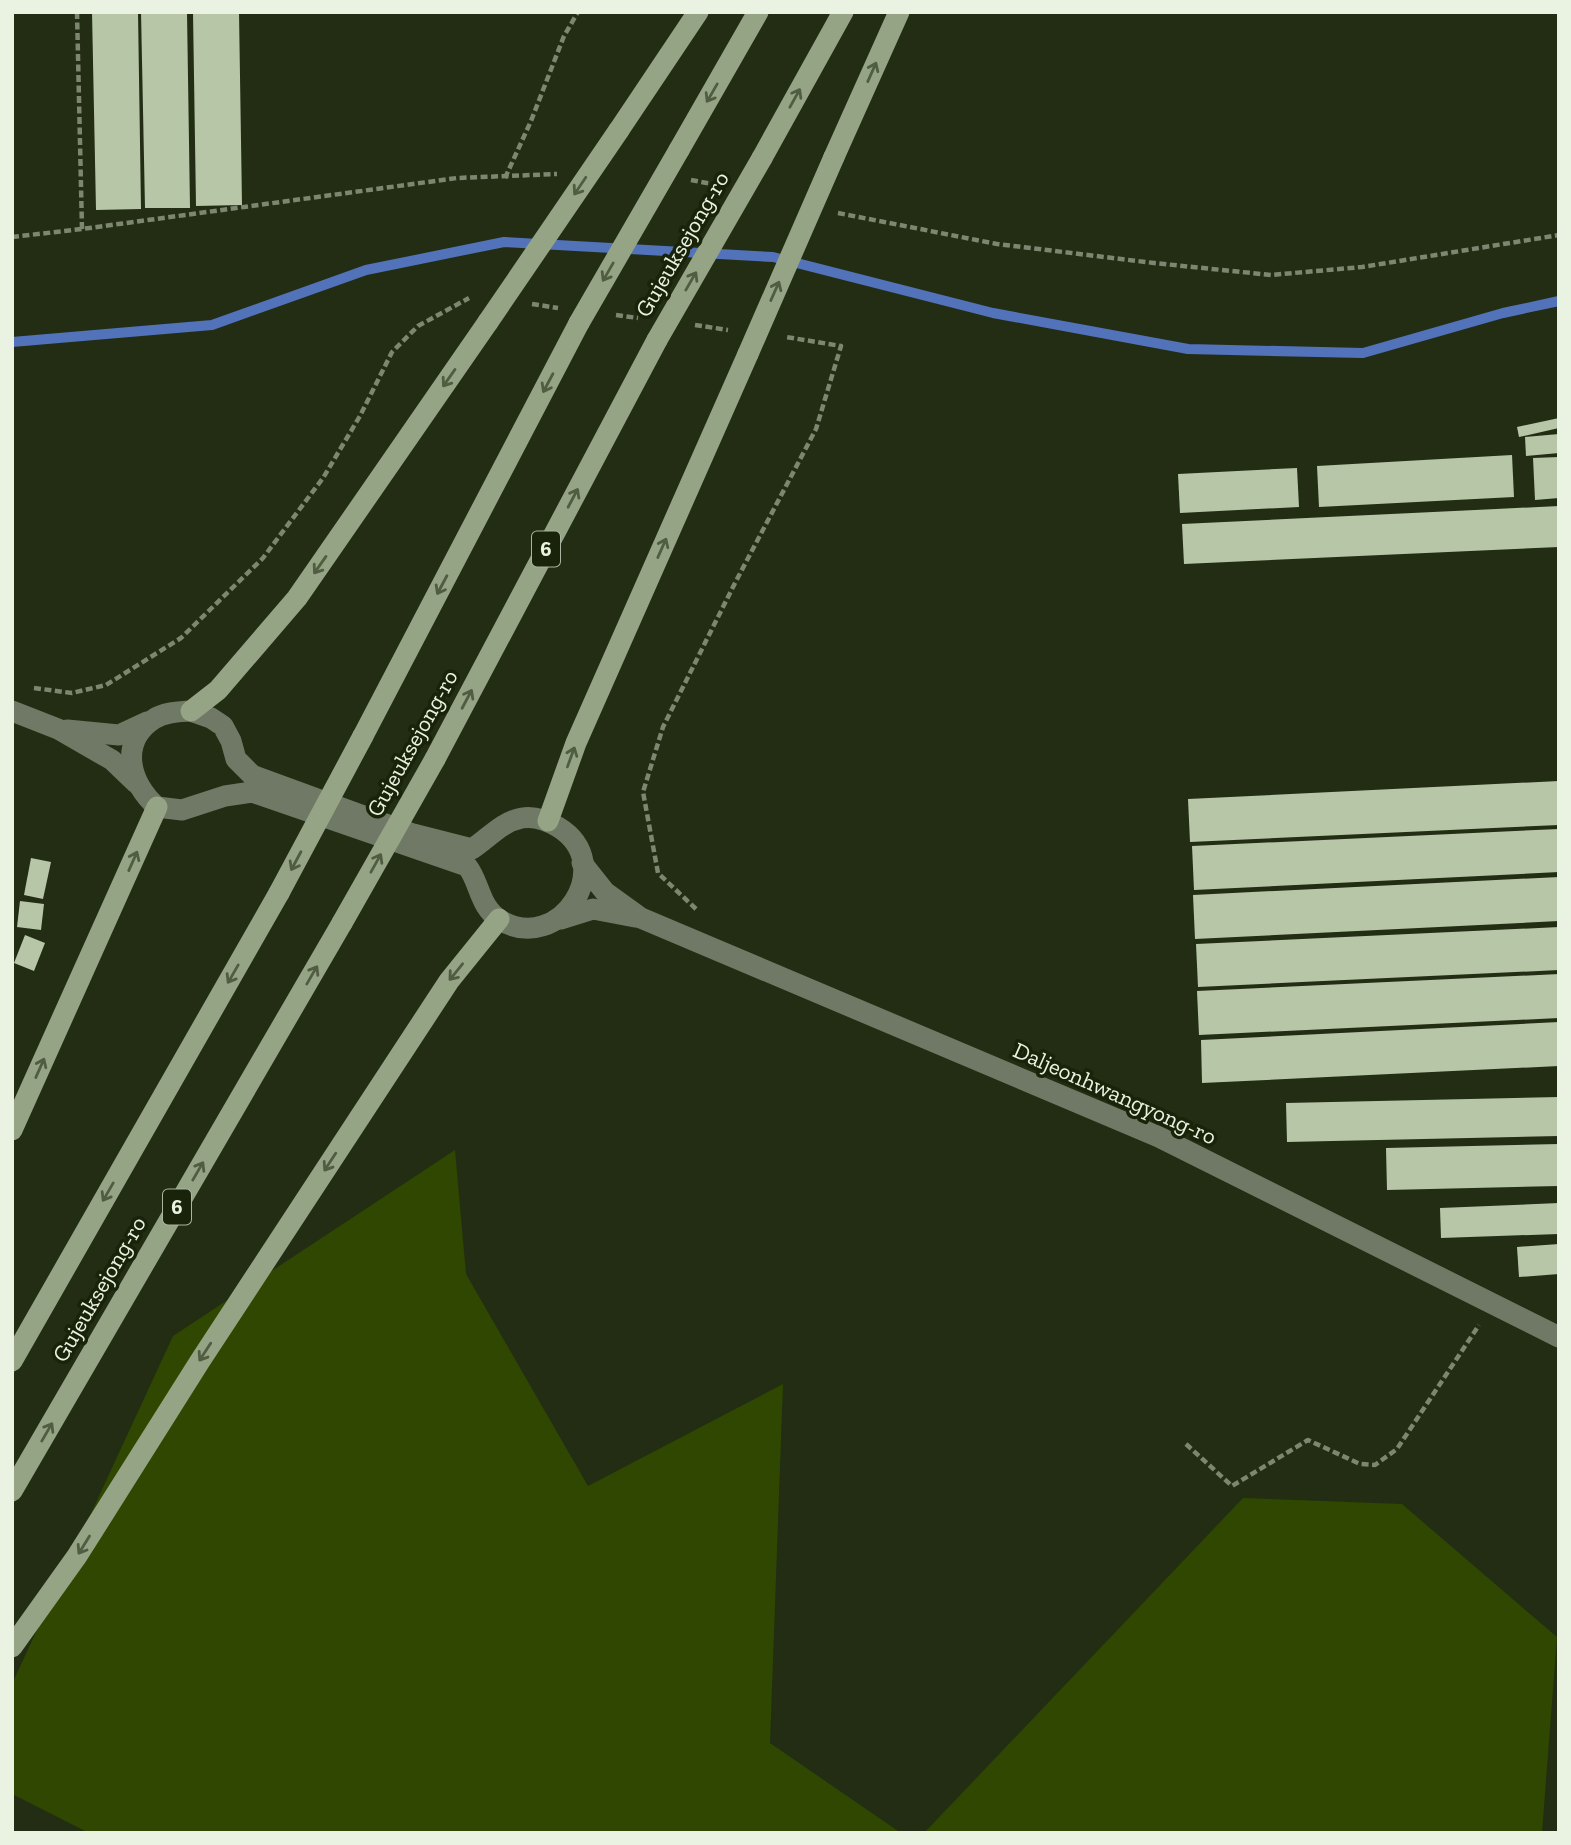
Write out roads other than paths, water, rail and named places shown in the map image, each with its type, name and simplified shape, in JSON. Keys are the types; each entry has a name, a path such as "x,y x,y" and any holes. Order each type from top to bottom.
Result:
{"highway":[{"path":"191,711 218,690 297,598 698,12"},
{"name":"Gujeuksejong-ro","path":"12,1361 279,893 579,323 758,12"},
{"name":"Gujeuksejong-ro","path":"12,1491 435,759 657,340 842,12"},
{"path":"548,821 576,743 899,12"},
{"path":"12,1130 157,807"},
{"path":"12,1647 77,1556 207,1349 449,981 499,919"}],"main road":[{"path":"12,711 58,729 113,760 157,807 182,810 225,796 252,792 288,802 467,866 475,876 478,891 490,912 499,919"},
{"path":"58,729 119,736 171,712 191,711 211,718 223,726 236,759 252,775 413,834 472,849 488,839 500,826 523,818 548,821"},
{"path":"138,785 131,766 133,749 139,735 153,719"},
{"name":"Daljeonhwangyong-ro","path":"548,821 568,833 581,854 582,863 605,892 641,918"},
{"path":"559,919 576,902 584,879 582,863"},
{"name":"Daljeonhwangyong-ro","path":"499,919 511,925 536,928 593,909 641,918 1159,1138 1559,1337"}],"waterway":[{"path":"12,342 212,325 366,270 504,242 773,257 993,313 1188,349 1363,353 1503,313 1559,301"}]}
